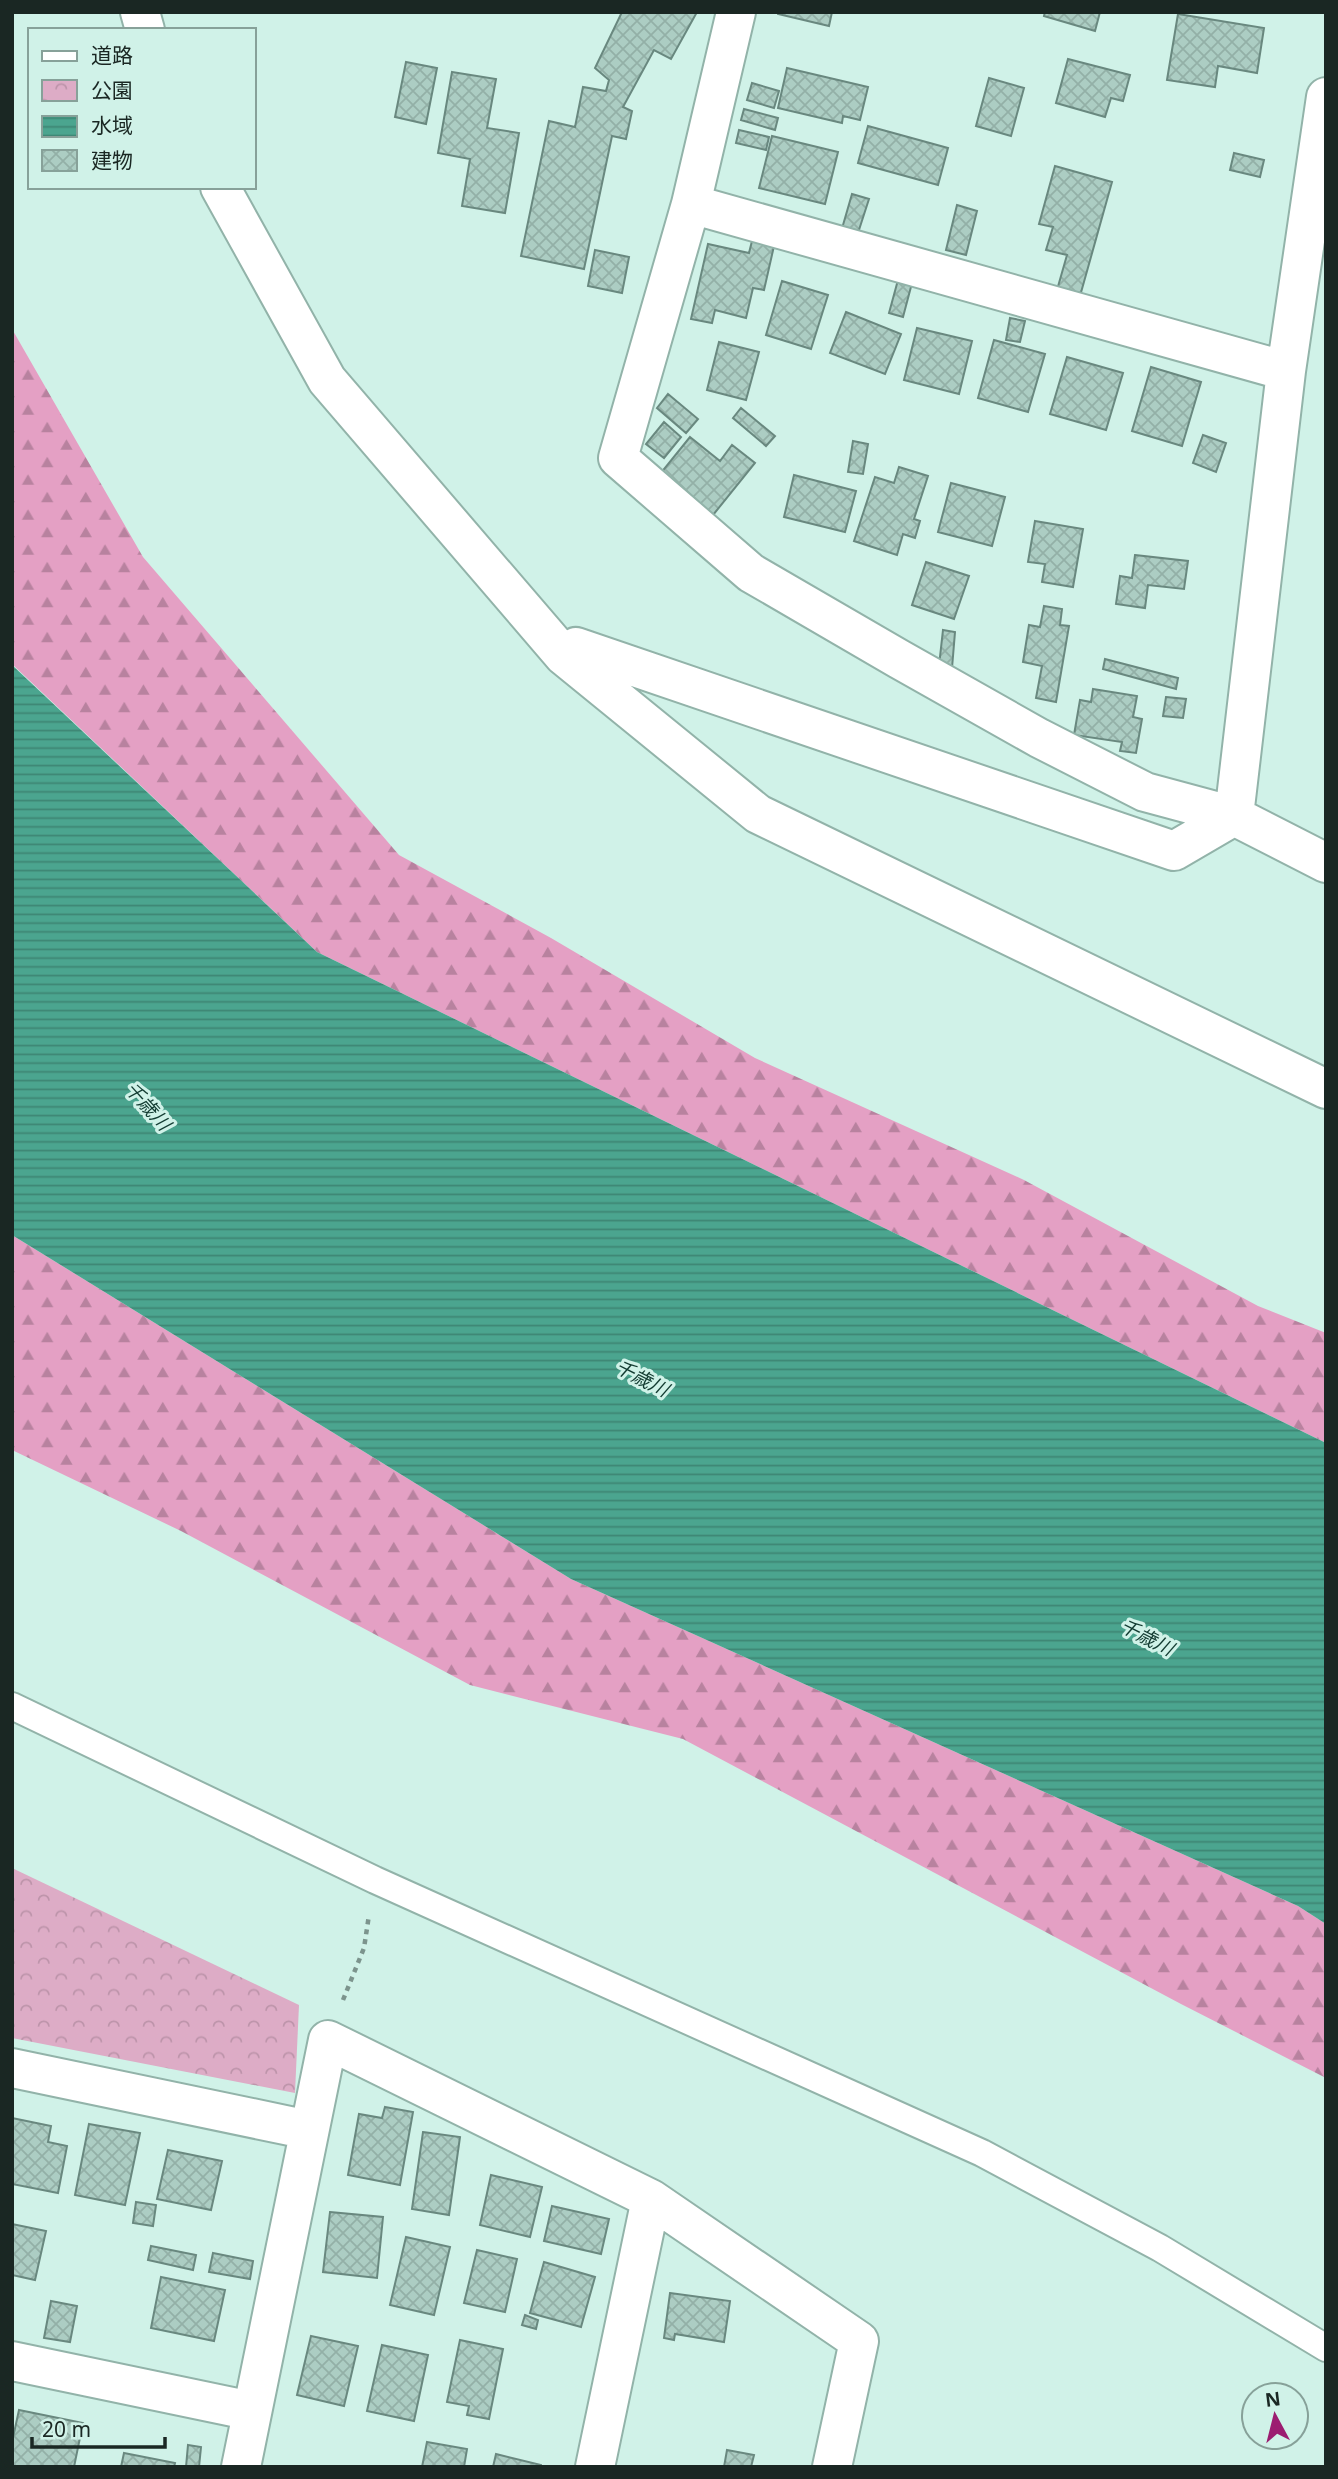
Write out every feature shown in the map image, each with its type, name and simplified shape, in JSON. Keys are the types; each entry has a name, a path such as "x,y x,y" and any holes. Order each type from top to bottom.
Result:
{"street":[{"path":"736,12 691,204 618,458 751,573 899,659 1039,738 1145,792 1234,816 1326,863"},
{"path":"1234,816 1286,371 1326,97"},
{"path":"221,189 327,380 564,656 758,814 1326,1088"},
{"path":"691,204 1286,371"},
{"path":"564,656 576,647 1174,851 1234,816"},
{"path":"241,2467 328,2040 651,2199 859,2341 832,2467"},
{"path":"12,2068 309,2130"},
{"path":"595,2467 651,2199"},
{"path":"12,2361 252,2411"}],"lane":[{"path":"12,1706 375,1880 982,2153 1160,2248 1326,2348"}],"path":[{"path":"328,2040 364,1948 375,1880"}],"green space":[{"path":"12,329 143,557 399,855 551,938 755,1058 1024,1180 1258,1306 1326,1333 1326,1443 317,952 12,664"},
{"path":"12,1235 571,1579 1298,1906 1326,1924 1326,2078 1181,2004 683,1739 470,1685 181,1531 12,1450"},
{"path":"12,1868 299,2005 295,2093 12,2038"}],"water":[{"name":"千歳川","path":"12,665 317,952 1326,1443 1326,1924 1298,1906 571,1579 12,1235"}],"building":[{"path":"622,12 697,12 671,59 654,50 623,107 632,111 626,139 612,136 584,269 521,256 549,121 575,127 583,87 606,91 609,80 595,68"},
{"path":"778,12 832,12 829,26"},
{"path":"1045,12 1100,12 1095,31 1044,16"},
{"path":"1178,14 1264,28 1257,73 1218,66 1215,87 1167,80"},
{"path":"1068,59 1130,75 1123,101 1111,98 1105,117 1056,103"},
{"path":"406,62 437,68 426,124 395,117"},
{"path":"787,68 868,87 860,120 843,116 842,123 778,108"},
{"path":"452,72 496,79 487,128 519,133 505,213 462,206 470,159 438,153"},
{"path":"989,78 1024,88 1011,136 976,126"},
{"path":"752,83 779,91 774,108 747,100"},
{"path":"744,109 778,118 775,130 741,120"},
{"path":"868,126 948,148 938,185 858,163"},
{"path":"739,130 769,137 766,150 736,143"},
{"path":"772,136 838,152 825,204 759,188"},
{"path":"1234,153 1264,160 1260,177 1230,170"},
{"path":"1055,166 1112,182 1080,296 1057,290 1067,255 1046,250 1053,227 1039,224"},
{"path":"852,194 869,199 857,236 841,232"},
{"path":"957,205 977,211 966,255 946,250"},
{"path":"752,241 774,246 764,290 753,288 746,318 715,310 712,323 691,319 708,244 749,253"},
{"path":"595,250 629,257 622,293 588,286"},
{"path":"898,280 912,283 903,317 889,313"},
{"path":"782,281 828,295 811,349 766,335"},
{"path":"846,312 901,334 885,374 830,353"},
{"path":"1010,318 1025,321 1020,342 1006,340"},
{"path":"917,328 972,341 959,394 904,380"},
{"path":"994,340 1045,354 1028,412 978,398"},
{"path":"719,342 759,352 746,400 707,390"},
{"path":"1067,357 1123,373 1106,430 1050,414"},
{"path":"1151,367 1201,382 1182,446 1132,431"},
{"path":"668,394 698,419 686,433 657,408"},
{"path":"741,408 775,436 766,446 733,418"},
{"path":"664,422 681,437 664,458 646,444"},
{"path":"1203,435 1226,443 1216,472 1193,463"},
{"path":"690,437 720,461 732,445 755,463 713,515 660,474"},
{"path":"853,441 868,444 863,474 848,472"},
{"path":"899,467 928,476 914,519 920,521 915,538 903,534 897,555 854,541 875,477 894,483"},
{"path":"794,475 856,491 845,532 784,517"},
{"path":"951,483 1005,497 992,546 938,532"},
{"path":"1035,521 1083,529 1073,587 1042,582 1045,564 1028,562"},
{"path":"1135,555 1188,561 1184,589 1148,585 1145,608 1116,604 1120,576 1132,578"},
{"path":"926,562 969,576 954,619 912,605"},
{"path":"1044,606 1062,609 1060,625 1069,626 1056,702 1036,698 1042,666 1023,662 1029,625 1040,627"},
{"path":"943,630 955,632 952,668 939,666"},
{"path":"1105,659 1178,678 1176,689 1103,669"},
{"path":"1093,689 1137,696 1133,717 1142,719 1136,753 1120,751 1122,742 1074,735 1080,700 1091,702"},
{"path":"1166,697 1186,699 1183,718 1163,716"},
{"path":"385,2107 413,2112 400,2185 348,2175 359,2114 382,2118"},
{"path":"12,2118 51,2126 48,2142 67,2146 58,2193 12,2184"},
{"path":"89,2124 140,2133 125,2205 75,2195"},
{"path":"423,2132 460,2137 449,2215 412,2209"},
{"path":"168,2150 222,2161 211,2210 157,2199"},
{"path":"491,2175 542,2187 530,2237 480,2225"},
{"path":"136,2202 156,2205 153,2226 133,2223"},
{"path":"552,2206 609,2219 601,2254 544,2241"},
{"path":"330,2212 383,2217 377,2278 323,2272"},
{"path":"12,2224 46,2231 35,2280 12,2275"},
{"path":"406,2237 450,2247 434,2315 390,2305"},
{"path":"151,2246 196,2255 193,2270 148,2260"},
{"path":"477,2250 517,2259 505,2312 464,2303"},
{"path":"213,2253 253,2261 250,2279 209,2272"},
{"path":"544,2262 595,2277 581,2327 530,2313"},
{"path":"161,2277 225,2290 214,2341 151,2328"},
{"path":"670,2293 730,2301 724,2342 675,2334 674,2340 664,2338"},
{"path":"51,2301 77,2306 70,2342 44,2338"},
{"path":"525,2315 538,2320 536,2329 522,2325"},
{"path":"311,2336 358,2346 344,2406 297,2395"},
{"path":"460,2340 503,2349 489,2419 467,2415 469,2406 447,2402"},
{"path":"382,2345 428,2355 414,2421 367,2411"},
{"path":"19,2410 83,2423 74,2467 12,2466 12,2442"},
{"path":"427,2442 467,2449 464,2467 422,2467"},
{"path":"188,2445 201,2447 199,2467 186,2467"},
{"path":"727,2450 754,2455 751,2467 724,2467"},
{"path":"124,2453 175,2463 174,2467 121,2467"},
{"path":"496,2454 541,2465 541,2467 493,2467"}]}
